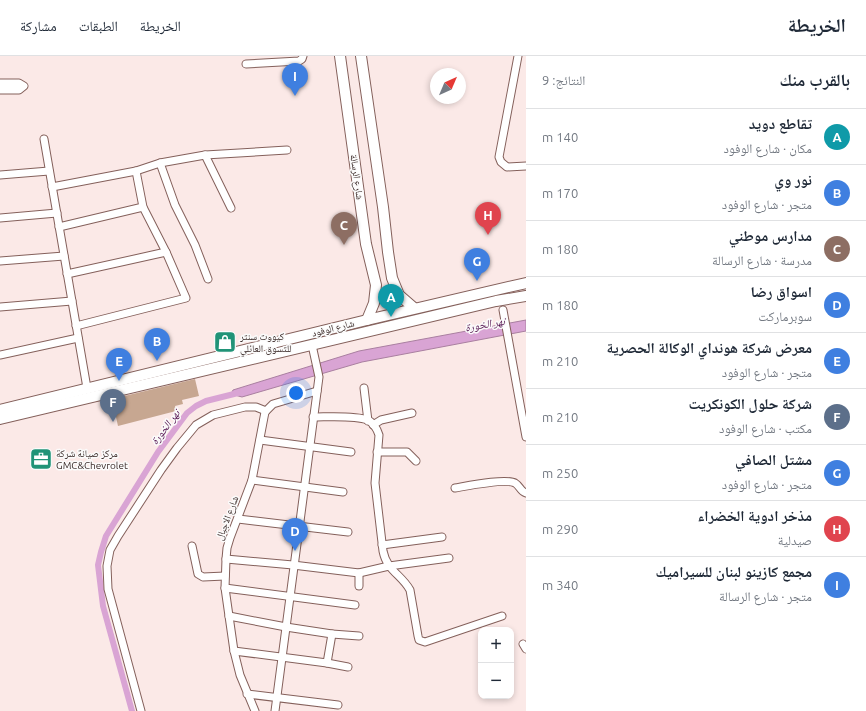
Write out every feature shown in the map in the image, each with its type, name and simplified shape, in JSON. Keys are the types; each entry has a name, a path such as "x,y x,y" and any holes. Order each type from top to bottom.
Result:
{"main road":[{"name":"شارع الرسالة","path":"340,56 366,244 375,279 376,291 374,303 367,320"},
{"path":"361,56 392,278 396,289 403,300 414,308"},
{"path":"370,255 377,258 382,258 388,252"},
{"name":"شارع الوفود","path":"0,410 414,308 526,283"},
{"name":"شارع الوفود","path":"0,419 496,301 526,296"}],"street":[{"path":"246,64 299,61 302,59 302,56"},
{"path":"518,56 499,157 502,164 507,167 526,166"},
{"path":"0,82 19,83 24,86 19,90 0,90"},
{"path":"44,139 87,388"},
{"path":"52,187 136,171 160,163 205,155 288,150"},
{"path":"205,155 231,208"},
{"path":"160,163 176,206 195,246 208,279"},
{"path":"0,175 49,171"},
{"path":"76,326 186,298 166,252 143,207 136,171"},
{"path":"59,227 143,207"},
{"path":"0,218 57,213"},
{"path":"67,274 166,252"},
{"path":"0,261 64,256"},
{"path":"0,306 72,301"},
{"path":"502,310 526,437"},
{"path":"0,355 78,338"},
{"path":"275,711 293,565 305,487 319,377 312,345"},
{"path":"364,388 371,423 377,429 379,435 376,493 384,558 388,566 410,590 418,636 425,642 502,616"},
{"path":"141,711 108,589 107,566 110,550 176,448 196,425 213,415 245,408 256,407 266,411 270,406 276,403 317,391"},
{"name":"شارع الاجبال","path":"254,711 240,675 234,651 225,588 226,559 230,538 252,480 260,440 262,419 266,411"},
{"path":"314,416 350,418 371,423 412,413"},
{"path":"260,440 351,452"},
{"path":"377,452 407,452 416,461"},
{"path":"252,480 344,492"},
{"path":"455,488 505,481 515,483 521,492 526,493"},
{"path":"238,519 348,532"},
{"path":"382,544 442,537"},
{"path":"192,546 198,574 203,577 226,576"},
{"path":"226,559 359,572 388,566 449,558"},
{"path":"359,572 359,586"},
{"path":"225,588 355,605"},
{"path":"229,616 286,628 359,636"},
{"path":"328,663 332,634"},
{"path":"234,651 348,667"},
{"path":"247,694 338,705"}],"shaded area":[{"name":"نهر الخورة","path":"526,320 526,331 362,362 242,397 231,394 233,390 359,351"}],"building":[{"path":"195,379 199,396 182,400 183,404 175,406 176,411 118,426 112,399"}],"waterway":[{"name":"نهر الخورة","path":"132,711 103,606 98,565 106,536 158,452 187,413 206,401 238,393"}],"place":[{"name":"مجمع كازينو لبنان للسيراميك","path":"295,96"},
{"name":"مذخر ادوية الخضراء","path":"488,235"},
{"name":"مدارس موطني","path":"344,245"},
{"name":"مشتل الصافي","path":"477,281"},
{"name":"تقاطع دويد","path":"391,317"},
{"name":"كيووت سنتر للتسوق العائلي","path":"225,342"},
{"name":"نور وي","path":"157,361"},
{"name":"معرض شركة هونداي الوكالة الحصرية","path":"119,381"},
{"name":"شركة حلول الكونكريت","path":"113,422"},
{"name":"مركز صيانة شركة GMC&Chevrolet","path":"41,459"},
{"name":"اسواق رضا","path":"295,551"}]}
